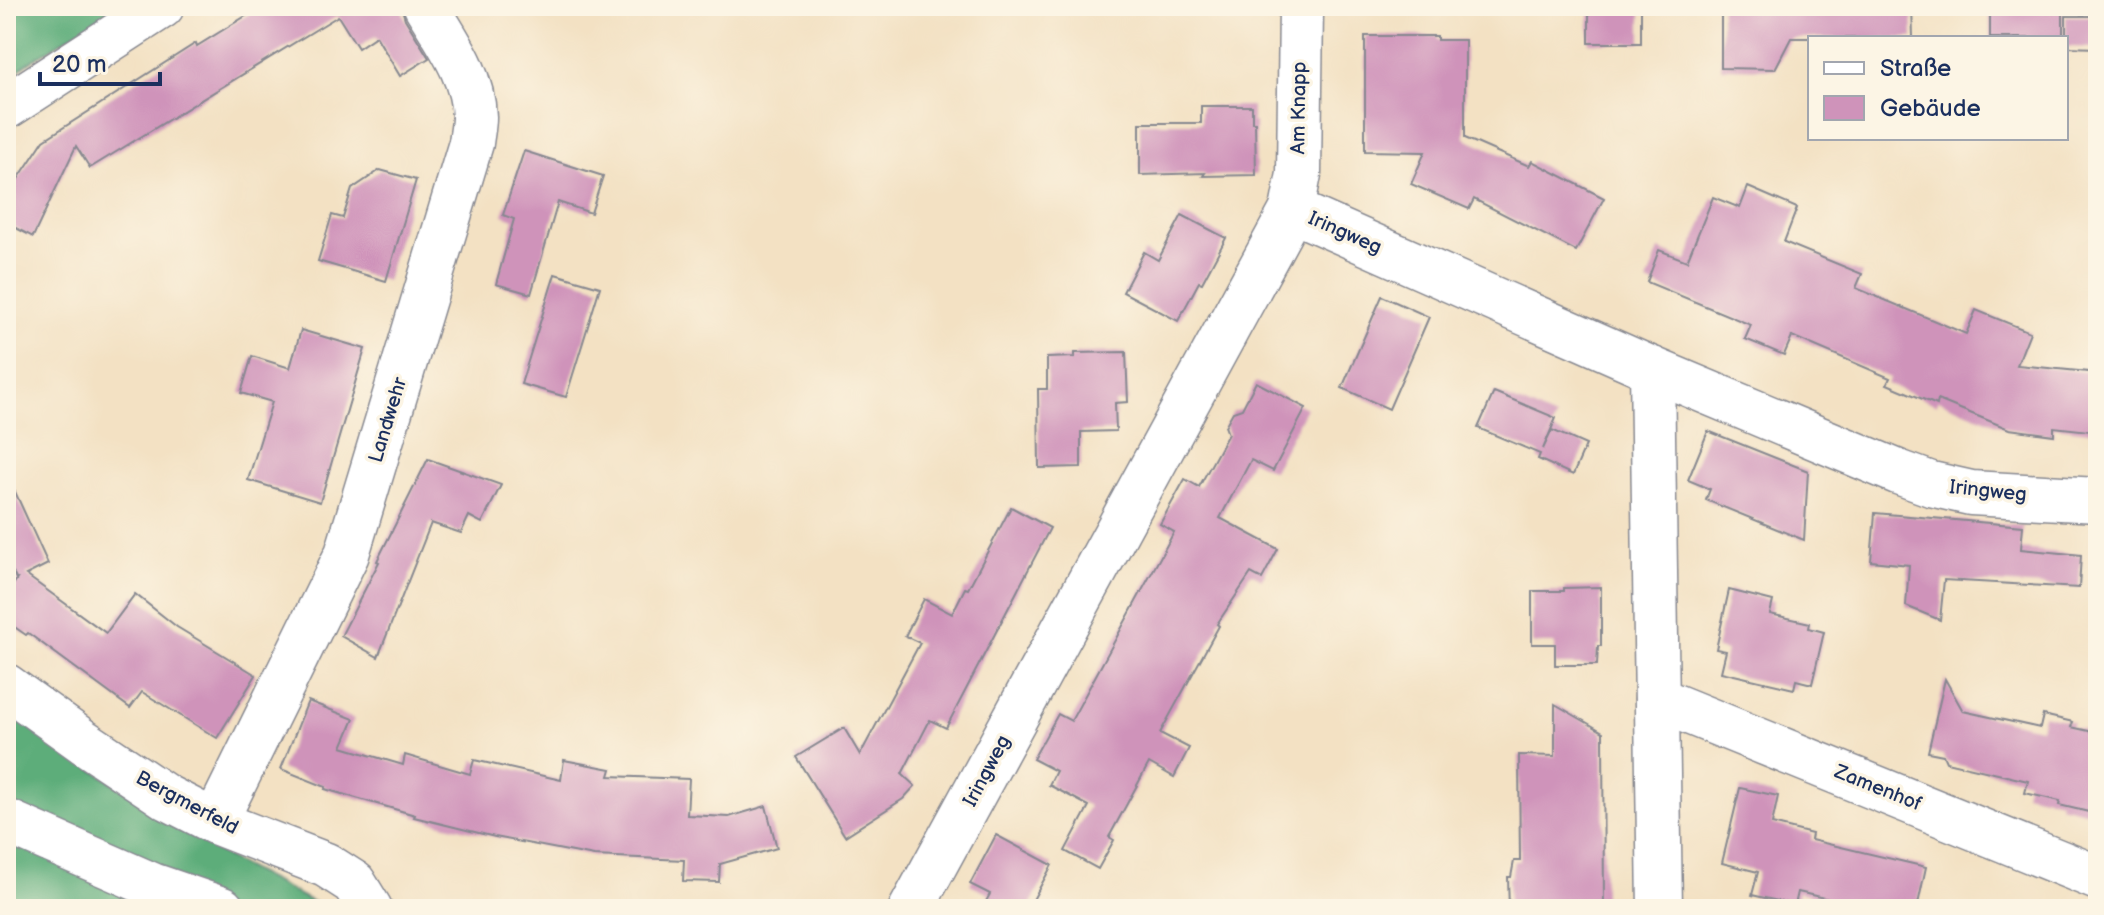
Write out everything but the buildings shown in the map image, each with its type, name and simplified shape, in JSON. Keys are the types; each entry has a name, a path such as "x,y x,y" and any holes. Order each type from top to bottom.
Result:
{"street":[{"path":"6,107 162,6"},
{"name":"Landwehr","path":"215,822 347,554 471,143 474,117 470,87 458,59 426,6"},
{"name":"Am Knapp","path":"1292,210 1299,174 1301,6"},
{"name":"Iringweg","path":"911,909 1292,210 1652,369 1931,484 1971,493 2098,500"},
{"path":"1652,369 1660,909"},
{"name":"Bergmerfeld","path":"6,686 166,797 215,822 326,865 354,883 370,909"},
{"name":"Zamenhof","path":"1657,699 2098,878"},
{"path":"6,821 152,885 222,909"}],"green space":[{"path":"6,6 118,6 6,80"},
{"path":"6,712 224,856 326,909 6,909"}]}
